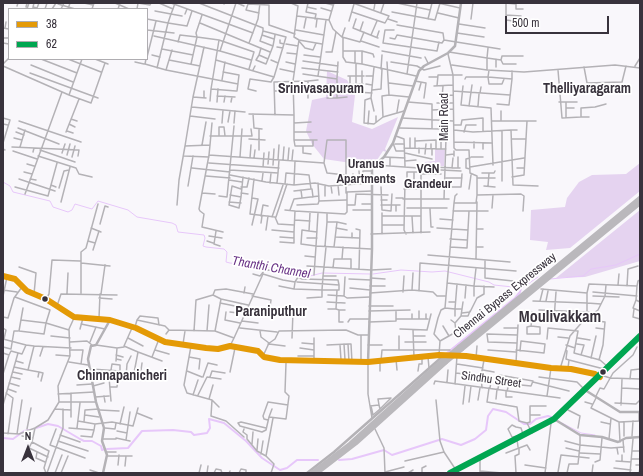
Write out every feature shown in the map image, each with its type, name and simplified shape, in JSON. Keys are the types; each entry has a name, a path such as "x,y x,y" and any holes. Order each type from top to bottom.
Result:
{"highway":[{"name":"Chennai Bypass Expressway","path":"461,348 640,198"},
{"name":"Chennai Bypass Expressway","path":"312,473 350,444 443,358 461,348 640,203"},
{"name":"Chennai Bypass Expressway","path":"317,473 356,442 443,358"}],"main road":[{"path":"554,421 639,338"},
{"path":"450,473 554,421 568,410 585,391"},
{"path":"519,438 531,432"}],"street":[{"path":"27,8 28,3"},
{"path":"33,8 34,3"},
{"path":"57,3 68,8 70,3"},
{"path":"84,3 93,4"},
{"path":"115,3 120,4"},
{"path":"138,3 150,5 151,3"},
{"path":"159,3 173,9"},
{"path":"171,3 192,12 253,33"},
{"path":"199,3 263,28 264,31 286,37 279,63 271,82 268,83 251,79 248,89 256,91"},
{"path":"210,101 212,79 216,60 231,16 236,3 244,6"},
{"path":"291,3 298,6 294,37 305,48 313,50 316,43"},
{"path":"308,3 306,12 316,14 316,27"},
{"path":"325,3 333,4 329,20 336,32 342,37 379,47"},
{"path":"349,20 354,3 389,15 388,19"},
{"path":"374,10 375,3"},
{"path":"381,12 384,3"},
{"path":"397,3 430,10"},
{"path":"407,74 417,3"},
{"path":"428,18 432,3"},
{"path":"392,12 436,20 439,3 460,8"},
{"path":"380,409 378,399 391,398 380,409 373,415 368,390 368,335 372,249 371,171 374,165 384,157 394,143 416,76 421,68 448,53 455,43 461,3"},
{"path":"471,19 473,3"},
{"path":"506,23 505,3 516,4 516,9 523,9"},
{"path":"156,68 168,23 175,4"},
{"path":"259,13 246,10 248,4 270,6 268,24 295,34"},
{"path":"249,43 259,13 260,4"},
{"path":"307,7 316,9"},
{"path":"321,8 331,11"},
{"path":"185,14 187,9"},
{"path":"154,11 182,16"},
{"path":"148,20 188,26 192,12"},
{"path":"352,12 386,23 388,19"},
{"path":"438,13 459,18"},
{"path":"191,64 202,15"},
{"path":"506,15 521,16"},
{"path":"297,16 329,20"},
{"path":"304,28 306,18"},
{"path":"356,19 353,28 377,38 379,31"},
{"path":"388,19 397,22"},
{"path":"318,76 326,20"},
{"path":"506,20 521,22"},
{"path":"148,50 154,36 156,21"},
{"path":"371,35 377,21"},
{"path":"4,28 6,22"},
{"path":"360,31 363,22"},
{"path":"200,23 270,52"},
{"path":"459,24 485,28"},
{"path":"397,25 443,34 444,40"},
{"path":"345,28 342,37 342,51 346,62 416,76"},
{"path":"148,30 174,33"},
{"path":"295,30 324,35"},
{"path":"394,30 385,30 383,44 437,51 440,42"},
{"path":"264,31 260,41 273,46"},
{"path":"326,52 332,52 336,32"},
{"path":"361,41 364,32"},
{"path":"178,42 181,34 223,40 254,52 249,69"},
{"path":"457,34 484,37"},
{"path":"262,35 274,39"},
{"path":"261,48 256,60 266,64 269,60 275,35"},
{"path":"390,38 394,39 396,35 443,43 444,40 455,43 500,49"},
{"path":"154,36 196,45 251,60"},
{"path":"148,40 152,41"},
{"path":"219,40 219,51"},
{"path":"280,40 280,43 298,46"},
{"path":"299,41 322,44"},
{"path":"299,41 293,81 294,146 313,146 313,140"},
{"path":"177,205 192,107 192,97 204,47"},
{"path":"277,47 283,48"},
{"path":"488,48 488,77 490,84 503,84 504,78"},
{"path":"162,49 193,55"},
{"path":"166,70 172,50"},
{"path":"342,51 362,51 373,54 374,57"},
{"path":"355,51 356,84"},
{"path":"362,51 362,64"},
{"path":"382,51 421,58"},
{"path":"287,53 297,54"},
{"path":"448,53 496,59 501,60 503,64 516,64"},
{"name":"Main Road","path":"448,53 452,65 453,75 454,149 470,150 470,158"},
{"path":"152,54 160,57"},
{"path":"259,55 279,63"},
{"path":"304,55 320,57"},
{"path":"372,90 381,90 382,55"},
{"path":"501,60 502,56 523,56"},
{"path":"425,57 428,63"},
{"path":"635,66 640,58"},
{"path":"496,59 496,67"},
{"path":"44,60 77,73"},
{"path":"70,60 101,72"},
{"path":"69,95 82,60"},
{"path":"98,60 108,64"},
{"path":"145,64 146,60"},
{"path":"169,60 200,66"},
{"path":"216,60 274,77"},
{"path":"303,61 338,66"},
{"path":"134,62 156,68 238,84"},
{"path":"222,81 225,62"},
{"path":"286,62 295,64"},
{"path":"337,98 338,62"},
{"path":"388,62 387,70 389,95"},
{"path":"391,62 421,68 424,70 440,66"},
{"path":"3,65 90,103 105,63"},
{"path":"31,65 74,82"},
{"path":"452,65 488,70 512,71 626,66 635,66 640,68"},
{"path":"253,70 255,66"},
{"path":"584,67 586,83 621,82 624,80 626,66"},
{"path":"374,67 371,98 374,110"},
{"path":"302,68 338,72"},
{"path":"280,69 294,72"},
{"path":"558,70 561,117 589,117"},
{"path":"326,84 362,84 364,76 362,71"},
{"path":"497,104 509,105 512,71"},
{"path":"211,89 236,91 240,75 223,72"},
{"path":"30,73 98,98"},
{"path":"303,74 337,79"},
{"path":"429,77 437,77 438,74 462,75"},
{"path":"350,84 349,76 373,76"},
{"path":"437,77 437,86"},
{"path":"466,79 466,77 488,77 512,79"},
{"path":"275,115 274,82 318,80"},
{"path":"308,81 308,98"},
{"path":"415,81 426,84 424,98"},
{"path":"419,90 422,82"},
{"path":"389,83 413,86"},
{"path":"366,84 372,85"},
{"path":"443,85 442,97 453,95"},
{"path":"434,86 453,85"},
{"path":"469,106 472,85"},
{"path":"463,86 461,105 492,108 493,164"},
{"path":"478,106 481,87"},
{"path":"217,102 218,89"},
{"path":"275,91 320,90"},
{"path":"325,90 337,92 372,93"},
{"path":"192,97 205,98 204,91"},
{"path":"453,91 510,95"},
{"path":"25,194 62,92"},
{"path":"383,117 382,96 389,95 409,97"},
{"path":"217,96 235,97"},
{"path":"224,102 225,96"},
{"path":"231,102 232,97"},
{"path":"327,98 347,97"},
{"path":"371,98 365,100 364,123 374,124 383,117 404,111"},
{"path":"73,133 66,132 79,99"},
{"path":"397,112 399,100"},
{"path":"408,102 431,103 432,128"},
{"path":"560,102 577,102"},
{"path":"566,102 566,118"},
{"path":"437,103 453,103"},
{"path":"580,117 580,108 595,107 606,104"},
{"path":"192,107 244,112"},
{"path":"595,107 595,112"},
{"path":"566,108 574,108"},
{"path":"432,110 453,109"},
{"path":"222,123 223,110"},
{"path":"228,122 230,110"},
{"path":"234,123 235,111"},
{"path":"368,124 369,111"},
{"path":"501,111 501,121"},
{"path":"249,114 294,115"},
{"path":"253,114 254,128 262,129"},
{"path":"190,116 215,119"},
{"path":"376,116 376,122"},
{"path":"3,118 10,120 3,143"},
{"path":"402,118 454,121"},
{"path":"454,125 461,125 462,120 484,118 483,131"},
{"path":"71,119 77,121"},
{"path":"492,121 536,120"},
{"path":"19,121 81,142"},
{"path":"512,177 523,176 527,121"},
{"path":"202,145 206,122"},
{"path":"294,123 311,122"},
{"path":"212,123 209,163 199,211 204,214 202,227 223,232"},
{"path":"3,124 8,125"},
{"path":"69,124 75,127"},
{"path":"464,132 466,125 476,125"},
{"path":"219,196 227,198 234,126"},
{"path":"219,136 219,127 224,127 225,136"},
{"path":"18,128 59,144"},
{"path":"258,128 258,150"},
{"path":"399,128 442,129"},
{"path":"240,157 242,129"},
{"path":"210,136 251,136 251,129"},
{"path":"20,147 25,130"},
{"path":"454,130 464,132 517,130"},
{"path":"511,130 512,184 515,186 538,186"},
{"path":"502,131 502,181"},
{"path":"16,132 24,135"},
{"path":"294,132 311,132"},
{"path":"396,136 404,138 405,167"},
{"path":"14,138 22,140"},
{"path":"410,138 410,148"},
{"path":"413,153 415,138"},
{"path":"444,199 446,138"},
{"path":"249,139 265,140"},
{"path":"441,139 441,149"},
{"path":"512,139 526,139"},
{"path":"294,140 317,140"},
{"path":"285,210 327,214 345,214 347,212 345,184 346,175 345,140 327,140 324,162 326,169 329,174 346,175"},
{"path":"415,141 436,140 436,148"},
{"path":"454,142 492,143"},
{"path":"474,142 474,148"},
{"path":"483,142 483,149"},
{"path":"394,143 404,144"},
{"path":"394,143 396,151 432,159"},
{"path":"62,153 65,144"},
{"path":"67,155 70,144"},
{"path":"419,153 421,144"},
{"path":"425,154 426,144"},
{"path":"431,144 432,155"},
{"path":"33,152 34,145"},
{"path":"185,146 210,145"},
{"path":"250,158 251,145"},
{"path":"277,184 279,145"},
{"path":"72,157 75,146"},
{"path":"303,146 303,153 311,154"},
{"path":"12,147 79,150 78,156"},
{"path":"283,160 284,147"},
{"path":"288,160 289,148"},
{"path":"404,148 446,149"},
{"path":"41,149 75,162"},
{"path":"273,165 274,149"},
{"path":"254,158 255,150"},
{"path":"293,150 294,185"},
{"path":"13,151 37,159"},
{"path":"268,164 269,152"},
{"path":"263,167 264,153"},
{"path":"446,156 454,155 452,168"},
{"path":"38,156 71,166 76,168 79,174 92,177"},
{"path":"184,156 231,156 324,162"},
{"path":"188,186 192,168 192,156"},
{"path":"384,157 416,160"},
{"path":"458,157 460,169"},
{"path":"483,157 467,158 466,168 524,158"},
{"path":"390,158 390,166"},
{"path":"469,189 471,174 470,158"},
{"path":"15,187 47,196 57,163"},
{"path":"209,163 279,168"},
{"path":"27,164 34,166"},
{"path":"374,165 426,169 460,169"},
{"path":"61,202 71,166"},
{"path":"192,168 207,171 278,173"},
{"path":"406,234 404,230 403,199 405,182 407,182 407,172 414,172 420,168"},
{"path":"420,168 421,233"},
{"path":"517,168 524,168"},
{"path":"445,169 460,169"},
{"path":"59,188 64,171 70,170"},
{"path":"359,171 360,183"},
{"path":"371,171 362,171 363,177 371,176"},
{"path":"482,173 494,173 494,171"},
{"path":"24,172 32,174"},
{"path":"230,172 243,177 277,184 294,185 318,183 331,186 385,182"},
{"path":"262,181 263,172"},
{"path":"414,172 414,181"},
{"path":"270,183 271,173"},
{"path":"488,186 489,173"},
{"path":"295,225 277,223 275,217 285,184 286,174 309,175 313,197"},
{"path":"353,174 354,184"},
{"path":"421,174 441,174"},
{"path":"445,187 461,187 462,174"},
{"path":"471,174 476,175 477,178 495,178"},
{"path":"206,176 230,178"},
{"path":"243,177 241,188 240,206 238,209 230,207 229,202 232,186 241,188 247,187 249,178"},
{"path":"445,178 462,178"},
{"path":"476,259 478,195 477,178"},
{"path":"19,179 55,191"},
{"path":"30,179 36,180"},
{"path":"254,179 252,198 249,207 250,214 275,217"},
{"path":"229,180 242,182"},
{"path":"407,182 441,181"},
{"path":"318,183 319,201"},
{"path":"272,217 275,206 285,184"},
{"path":"51,185 56,187"},
{"path":"324,185 325,196"},
{"path":"338,185 339,195"},
{"path":"331,186 332,193"},
{"path":"484,186 495,187"},
{"path":"381,187 382,210 391,210 392,194"},
{"path":"454,187 454,192"},
{"path":"404,189 440,188"},
{"path":"294,191 312,189"},
{"path":"301,190 302,198"},
{"path":"346,193 372,190"},
{"path":"347,206 356,205 356,191"},
{"path":"202,193 215,194"},
{"path":"241,193 248,194"},
{"path":"356,194 388,195"},
{"path":"445,308 451,229 455,196 457,194"},
{"path":"492,208 493,194"},
{"path":"230,195 241,197"},
{"path":"478,195 523,195 523,211"},
{"path":"290,210 294,199 319,196"},
{"path":"252,198 258,199 252,225"},
{"path":"396,198 449,199"},
{"path":"297,205 318,204 319,201 346,200"},
{"path":"381,200 387,200"},
{"path":"229,202 241,203"},
{"path":"454,203 477,202"},
{"path":"81,293 81,252 86,248 98,204"},
{"path":"362,204 372,204"},
{"path":"261,224 263,205 268,206"},
{"path":"302,205 303,212"},
{"path":"381,205 400,205"},
{"path":"396,205 396,211"},
{"path":"100,224 105,206 108,207"},
{"path":"240,206 244,207"},
{"path":"407,208 447,208"},
{"path":"430,208 431,227 433,227"},
{"path":"353,210 372,210"},
{"path":"280,242 294,243 295,211"},
{"path":"454,211 488,211"},
{"path":"450,247 466,248 469,211"},
{"path":"309,231 310,213"},
{"path":"314,275 318,213"},
{"path":"382,213 382,234"},
{"path":"307,298 322,298 327,214"},
{"path":"95,215 102,216"},
{"path":"266,230 268,216"},
{"path":"382,216 421,216"},
{"path":"412,216 413,233"},
{"path":"440,219 452,220"},
{"path":"295,220 310,221"},
{"path":"100,221 104,222"},
{"path":"326,222 346,224"},
{"path":"334,247 337,222"},
{"path":"382,225 404,225"},
{"path":"91,228 100,231 94,250"},
{"path":"336,228 347,230"},
{"path":"437,228 468,230"},
{"path":"356,229 360,230 359,269"},
{"path":"477,229 483,229"},
{"path":"272,230 294,232"},
{"path":"317,232 302,230 301,244 372,249"},
{"path":"214,243 216,231"},
{"path":"372,234 430,232"},
{"path":"352,233 352,238"},
{"path":"209,236 222,238"},
{"path":"280,237 294,238"},
{"path":"336,237 360,238"},
{"path":"307,238 317,238"},
{"path":"450,239 467,240"},
{"path":"88,241 96,243"},
{"path":"208,241 220,246"},
{"path":"342,259 343,247"},
{"path":"476,247 483,247"},
{"path":"428,255 510,262"},
{"path":"305,256 315,257"},
{"path":"333,268 334,259 351,259 351,268"},
{"path":"46,299 49,294 52,260 110,266"},
{"path":"485,260 485,278 513,281"},
{"path":"420,291 420,263 516,271"},
{"path":"98,319 99,298 105,265"},
{"path":"307,266 371,270 391,269"},
{"path":"627,286 628,269 638,266"},
{"path":"19,267 36,273 34,294"},
{"path":"253,268 270,270 302,279 339,280 339,290 337,290 336,296 336,309"},
{"path":"474,296 476,268"},
{"path":"230,346 240,328 248,305 266,270"},
{"path":"67,293 68,273"},
{"path":"412,290 413,273"},
{"path":"253,274 260,276 263,274 280,280 339,285"},
{"path":"323,274 336,276"},
{"path":"618,286 619,274"},
{"path":"3,276 17,280 22,287 53,303 74,317 110,320 134,327 159,339 192,346 218,349 230,346 258,351 263,356 272,360 286,362 368,362 422,357 443,358 457,356 560,369 568,368 610,378 640,379"},
{"path":"403,292 404,276"},
{"path":"3,296 7,277"},
{"path":"294,289 298,277"},
{"path":"344,296 345,277"},
{"path":"349,279 371,277 385,279"},
{"path":"640,280 637,286 637,296 633,307 633,317 640,319"},
{"path":"447,282 494,287"},
{"path":"455,316 457,284"},
{"path":"587,318 587,293 589,284 637,286"},
{"path":"465,298 466,285"},
{"path":"560,369 569,338 584,320 594,313 601,304 606,285"},
{"path":"279,286 294,289 337,290"},
{"path":"370,286 385,286"},
{"path":"461,316 469,315 472,304 476,298 484,294 484,286"},
{"path":"3,317 8,318 11,305 17,292 22,287"},
{"path":"244,293 245,287"},
{"path":"213,295 215,290 220,288 271,300 269,314"},
{"path":"350,288 370,292 403,292 412,290 445,296"},
{"path":"540,301 542,289 556,292 587,293"},
{"path":"4,290 17,292"},
{"path":"546,301 548,290"},
{"path":"554,319 556,292"},
{"path":"593,292 637,296"},
{"path":"57,306 61,294 81,293 117,295"},
{"path":"194,331 196,300 213,295 221,299 248,305"},
{"path":"328,295 344,296 347,298 370,297"},
{"path":"593,296 619,297"},
{"path":"15,297 50,310"},
{"path":"99,298 112,299"},
{"path":"216,331 221,299"},
{"path":"636,300 640,302"},
{"path":"533,301 601,304"},
{"path":"327,302 345,303"},
{"path":"449,302 455,302"},
{"path":"455,323 461,316 463,302"},
{"path":"3,374 14,331 44,334 53,303"},
{"path":"220,303 240,308"},
{"path":"230,312 238,313 241,303"},
{"path":"207,331 209,306"},
{"path":"370,306 393,306"},
{"path":"19,331 23,308"},
{"path":"443,358 440,350 440,341 434,334 441,310 445,308 462,309"},
{"path":"328,309 345,310"},
{"path":"634,309 640,311"},
{"path":"339,310 338,322 343,322"},
{"path":"396,310 396,319"},
{"path":"369,311 410,310"},
{"path":"539,310 594,313"},
{"path":"419,318 420,311"},
{"path":"462,312 470,311"},
{"path":"226,312 225,320 258,323"},
{"path":"292,338 293,312"},
{"path":"531,326 540,327 540,334 527,334 527,327 531,326 532,312"},
{"path":"426,314 426,319"},
{"path":"400,328 426,330 431,314"},
{"path":"124,346 140,316 158,318 159,325"},
{"path":"3,433 17,434 27,429 35,428 44,424 55,409 58,402 58,386 69,362 71,349 69,330 74,317"},
{"path":"80,329 83,318"},
{"path":"348,322 350,319 396,321 396,319 419,318 429,320"},
{"path":"532,319 584,320"},
{"path":"21,320 46,323 69,330"},
{"path":"96,345 110,320"},
{"path":"137,320 166,327 169,330 216,331 234,338"},
{"path":"440,341 456,332 455,323 452,320"},
{"path":"598,321 605,322 603,345 599,360"},
{"path":"81,324 105,329"},
{"path":"516,363 518,325"},
{"path":"443,326 449,336"},
{"path":"96,327 90,342 92,346 88,356 88,367 104,428 102,437 107,456 103,473"},
{"path":"3,328 6,330 4,339 26,345 83,350 81,364"},
{"path":"240,328 278,333"},
{"path":"504,328 517,328"},
{"path":"547,339 548,328 575,330 579,332 574,353 599,360 608,368"},
{"path":"596,328 604,329"},
{"path":"413,329 414,358"},
{"path":"166,334 169,330"},
{"path":"263,356 268,344 274,340 278,331 346,330 361,335 368,335"},
{"path":"183,344 185,331"},
{"path":"260,331 261,337 268,341 268,344"},
{"path":"517,335 488,334 487,341 517,343"},
{"path":"361,335 361,362"},
{"path":"51,336 70,338"},
{"path":"399,336 399,350"},
{"path":"414,336 426,336"},
{"path":"591,358 596,336"},
{"path":"558,337 569,338"},
{"path":"128,338 143,346"},
{"path":"314,338 314,361"},
{"path":"577,338 590,340"},
{"path":"152,357 159,339"},
{"path":"488,350 544,353 545,344 521,341 520,351"},
{"path":"70,342 90,342"},
{"path":"405,342 426,342"},
{"path":"302,343 314,344"},
{"path":"268,344 285,346"},
{"path":"340,344 341,362"},
{"path":"344,344 347,362"},
{"path":"347,362 348,344"},
{"path":"327,345 351,344 352,362"},
{"path":"576,344 584,345 581,355"},
{"path":"3,347 23,354 26,345"},
{"path":"92,346 96,345 117,348 124,346 162,361"},
{"path":"368,345 382,345"},
{"path":"566,345 575,348"},
{"path":"28,370 34,346"},
{"path":"40,356 42,346"},
{"path":"192,346 184,385 187,393 212,400 218,407"},
{"path":"476,359 478,346"},
{"path":"230,372 235,347"},
{"path":"539,376 577,382 585,391 596,397 620,412 639,412 640,421 620,422 591,408 592,404 596,397 600,388 604,389 610,378 633,355 637,347"},
{"path":"117,348 116,360 121,360"},
{"path":"300,348 314,350"},
{"path":"155,350 169,354"},
{"path":"380,371 382,350 450,350"},
{"path":"565,350 567,351 566,359 569,360 568,368"},
{"path":"133,378 138,352"},
{"path":"3,353 9,355"},
{"path":"3,404 18,353"},
{"path":"56,355 70,356"},
{"path":"116,356 123,357"},
{"path":"126,377 127,364 130,356"},
{"path":"298,356 314,356"},
{"path":"455,384 457,356"},
{"path":"189,357 200,359 199,369"},
{"path":"418,371 419,364 422,363 422,357"},
{"path":"428,357 429,368"},
{"path":"307,473 372,419 429,368 443,358"},
{"path":"396,360 397,370"},
{"path":"478,400 484,360"},
{"path":"569,360 608,368"},
{"path":"16,361 23,363"},
{"path":"69,362 88,367 120,371"},
{"path":"286,362 285,392 289,396 288,405 286,419 264,419 263,416 268,402 288,405"},
{"path":"90,376 140,378 142,363"},
{"path":"198,395 208,363 217,365"},
{"path":"110,387 117,387 120,366 112,364 111,370"},
{"path":"457,364 494,372"},
{"path":"14,367 43,373 41,381"},
{"path":"547,396 551,368"},
{"path":"630,379 631,370 640,369"},
{"path":"447,383 448,370"},
{"path":"187,371 204,378 210,377 221,379"},
{"path":"210,377 212,371 225,373"},
{"path":"13,372 22,374"},
{"path":"38,377 39,372"},
{"path":"456,373 492,379"},
{"path":"500,375 532,380 533,382 548,387 569,391"},
{"path":"11,377 20,379"},
{"path":"109,377 111,401"},
{"path":"511,377 506,391 506,397 512,397"},
{"path":"621,405 622,379"},
{"path":"193,395 198,380"},
{"name":"Sindhu Street","path":"434,384 435,381 560,398"},
{"path":"491,382 487,402 517,407 520,421 528,424"},
{"path":"496,399 499,382"},
{"path":"521,385 531,386 533,382"},
{"path":"9,383 19,386"},
{"path":"77,386 104,383"},
{"path":"209,399 213,385"},
{"path":"463,404 465,386"},
{"path":"469,402 471,386"},
{"path":"622,388 640,389"},
{"path":"8,389 16,392"},
{"path":"58,394 94,392"},
{"path":"6,393 13,398 8,434"},
{"path":"71,393 71,417"},
{"path":"104,396 105,402"},
{"path":"95,397 109,396"},
{"path":"17,434 22,400"},
{"path":"212,400 210,416 226,421 244,437"},
{"path":"436,400 440,441 454,471"},
{"path":"616,403 621,405 637,404 640,400"},
{"path":"58,402 96,402"},
{"path":"77,428 80,402"},
{"path":"585,402 592,404"},
{"path":"371,406 379,405"},
{"path":"371,406 372,419"},
{"path":"531,432 528,424 530,422 531,406 546,406"},
{"path":"120,424 124,407"},
{"path":"27,429 31,408"},
{"path":"78,422 95,424 102,422 116,423 128,426 134,425 138,408"},
{"path":"55,409 71,410"},
{"path":"84,422 86,409 119,411"},
{"path":"266,428 241,422 238,423 240,426 262,432 265,431 266,428 268,419 272,409"},
{"path":"47,473 63,428 63,410"},
{"path":"568,410 580,416 578,428"},
{"path":"126,440 130,412"},
{"path":"137,413 152,419"},
{"path":"85,415 101,417"},
{"path":"530,416 540,415"},
{"path":"266,456 273,418"},
{"path":"609,438 611,418"},
{"path":"544,473 554,421 580,435 609,438 620,441"},
{"path":"614,468 631,472 633,421"},
{"path":"601,422 610,424"},
{"path":"620,422 620,441"},
{"path":"624,422 624,452"},
{"path":"104,428 115,429 116,423"},
{"path":"81,436 92,437 95,424"},
{"path":"516,473 515,456 519,453 521,428 512,425 508,429 512,437 518,435 519,438"},
{"path":"35,428 29,448 48,457"},
{"path":"69,428 94,430"},
{"path":"56,429 50,445 85,458"},
{"path":"244,429 243,432 247,434 247,439 261,454 266,456 274,466 271,473"},
{"path":"375,429 384,450 385,473 404,467"},
{"path":"117,431 127,433"},
{"path":"252,444 253,432"},
{"path":"60,435 80,442"},
{"path":"568,473 568,464 578,464 580,435"},
{"path":"22,436 33,438"},
{"path":"102,437 130,441"},
{"path":"595,462 599,460 602,437"},
{"path":"620,441 624,438 640,437"},
{"path":"257,450 258,439"},
{"path":"58,441 88,452"},
{"path":"261,454 263,441"},
{"path":"565,441 580,445 617,448 624,447"},
{"path":"32,442 50,451 44,468 47,473"},
{"path":"506,453 527,445 530,450"},
{"path":"566,448 579,452 600,454"},
{"path":"617,448 618,454"},
{"path":"632,451 639,452"},
{"path":"38,452 36,458 46,462"},
{"path":"107,452 116,452"},
{"path":"405,462 444,452"},
{"path":"56,473 62,455"},
{"path":"118,465 119,455"},
{"path":"558,472 561,455 589,458"},
{"path":"622,455 622,461"},
{"path":"61,473 68,456"},
{"path":"107,456 132,456"},
{"path":"125,466 126,456"},
{"path":"480,458 480,472 502,473"},
{"path":"616,461 640,459"},
{"path":"199,473 200,465"},
{"path":"524,465 546,468"},
{"path":"592,473 593,465"},
{"path":"207,473 208,466"},
{"path":"422,473 422,468 426,466"},
{"path":"640,468 640,473"},
{"path":"214,473 216,469 221,470 222,473"},
{"path":"239,473 241,469 246,470 246,473"},
{"path":"90,470 99,473"},
{"path":"408,473 413,470"}],"shaded area":[{"path":"327,71 347,80 355,95 352,122 372,129 398,117 385,149 387,152 383,151 377,160 351,163 324,159 312,144 306,131 312,100 326,97"},
{"path":"435,149 445,150 444,166 423,166 425,162 435,161"},
{"path":"640,163 640,191 570,248 546,250 548,242 530,240 531,210 565,207 567,198 579,182 592,175 626,174"},
{"path":"640,210 640,261 585,277 556,278"}],"waterway":[{"name":"Thanthi Channel","path":"3,182 10,186 13,192 50,201 53,207 68,212 72,210 75,204 92,209 98,201 128,210 137,217 172,223 176,225 178,232 204,235 205,238 203,246 224,249 227,252 226,262 272,268 310,276 322,273 370,274"},
{"name":"Thanthi Channel","path":"550,279 583,276 591,269 616,265 640,254"},
{"name":"Thanthi Channel","path":"373,274 401,270 432,272 445,271 489,282 494,285 522,288 538,277"},
{"path":"447,353 515,298 520,292 521,288"},
{"path":"339,460 352,459 384,450 392,455 442,439 461,445 475,439 486,430 488,416 493,409 506,412 524,424 530,424 536,419 548,416 554,418"},
{"path":"107,449 128,448 142,431 173,430 191,432 194,435 207,433 210,428 209,419 224,423 246,441 262,458 280,470 287,468 297,460 318,460"},
{"path":"562,423 581,433 595,435"},
{"path":"36,428 48,424 58,426 84,441 92,441 101,446 102,450 105,449"},
{"path":"3,438 13,439 24,431 29,430"}],"transit line":[{"name":"38","path":"3,276 15,279 27,291 46,299 74,317 110,320 136,328 165,342 218,349 230,346 258,351 264,357 280,360 368,362 439,355 466,356 551,368 571,369 595,374 600,377"},
{"name":"62","path":"450,473 554,419 640,336"}],"district":[{"name":"Srinivasapuram","path":"321,89"},
{"name":"Thelliyaragaram","path":"587,89"},
{"name":"Uranus Apartments","path":"366,172"},
{"name":"VGN Grandeur","path":"428,178"},
{"name":"Paraniputhur","path":"271,312"},
{"name":"Moulivakkam","path":"560,318"},
{"name":"Chinnapanicheri","path":"122,376"}]}
